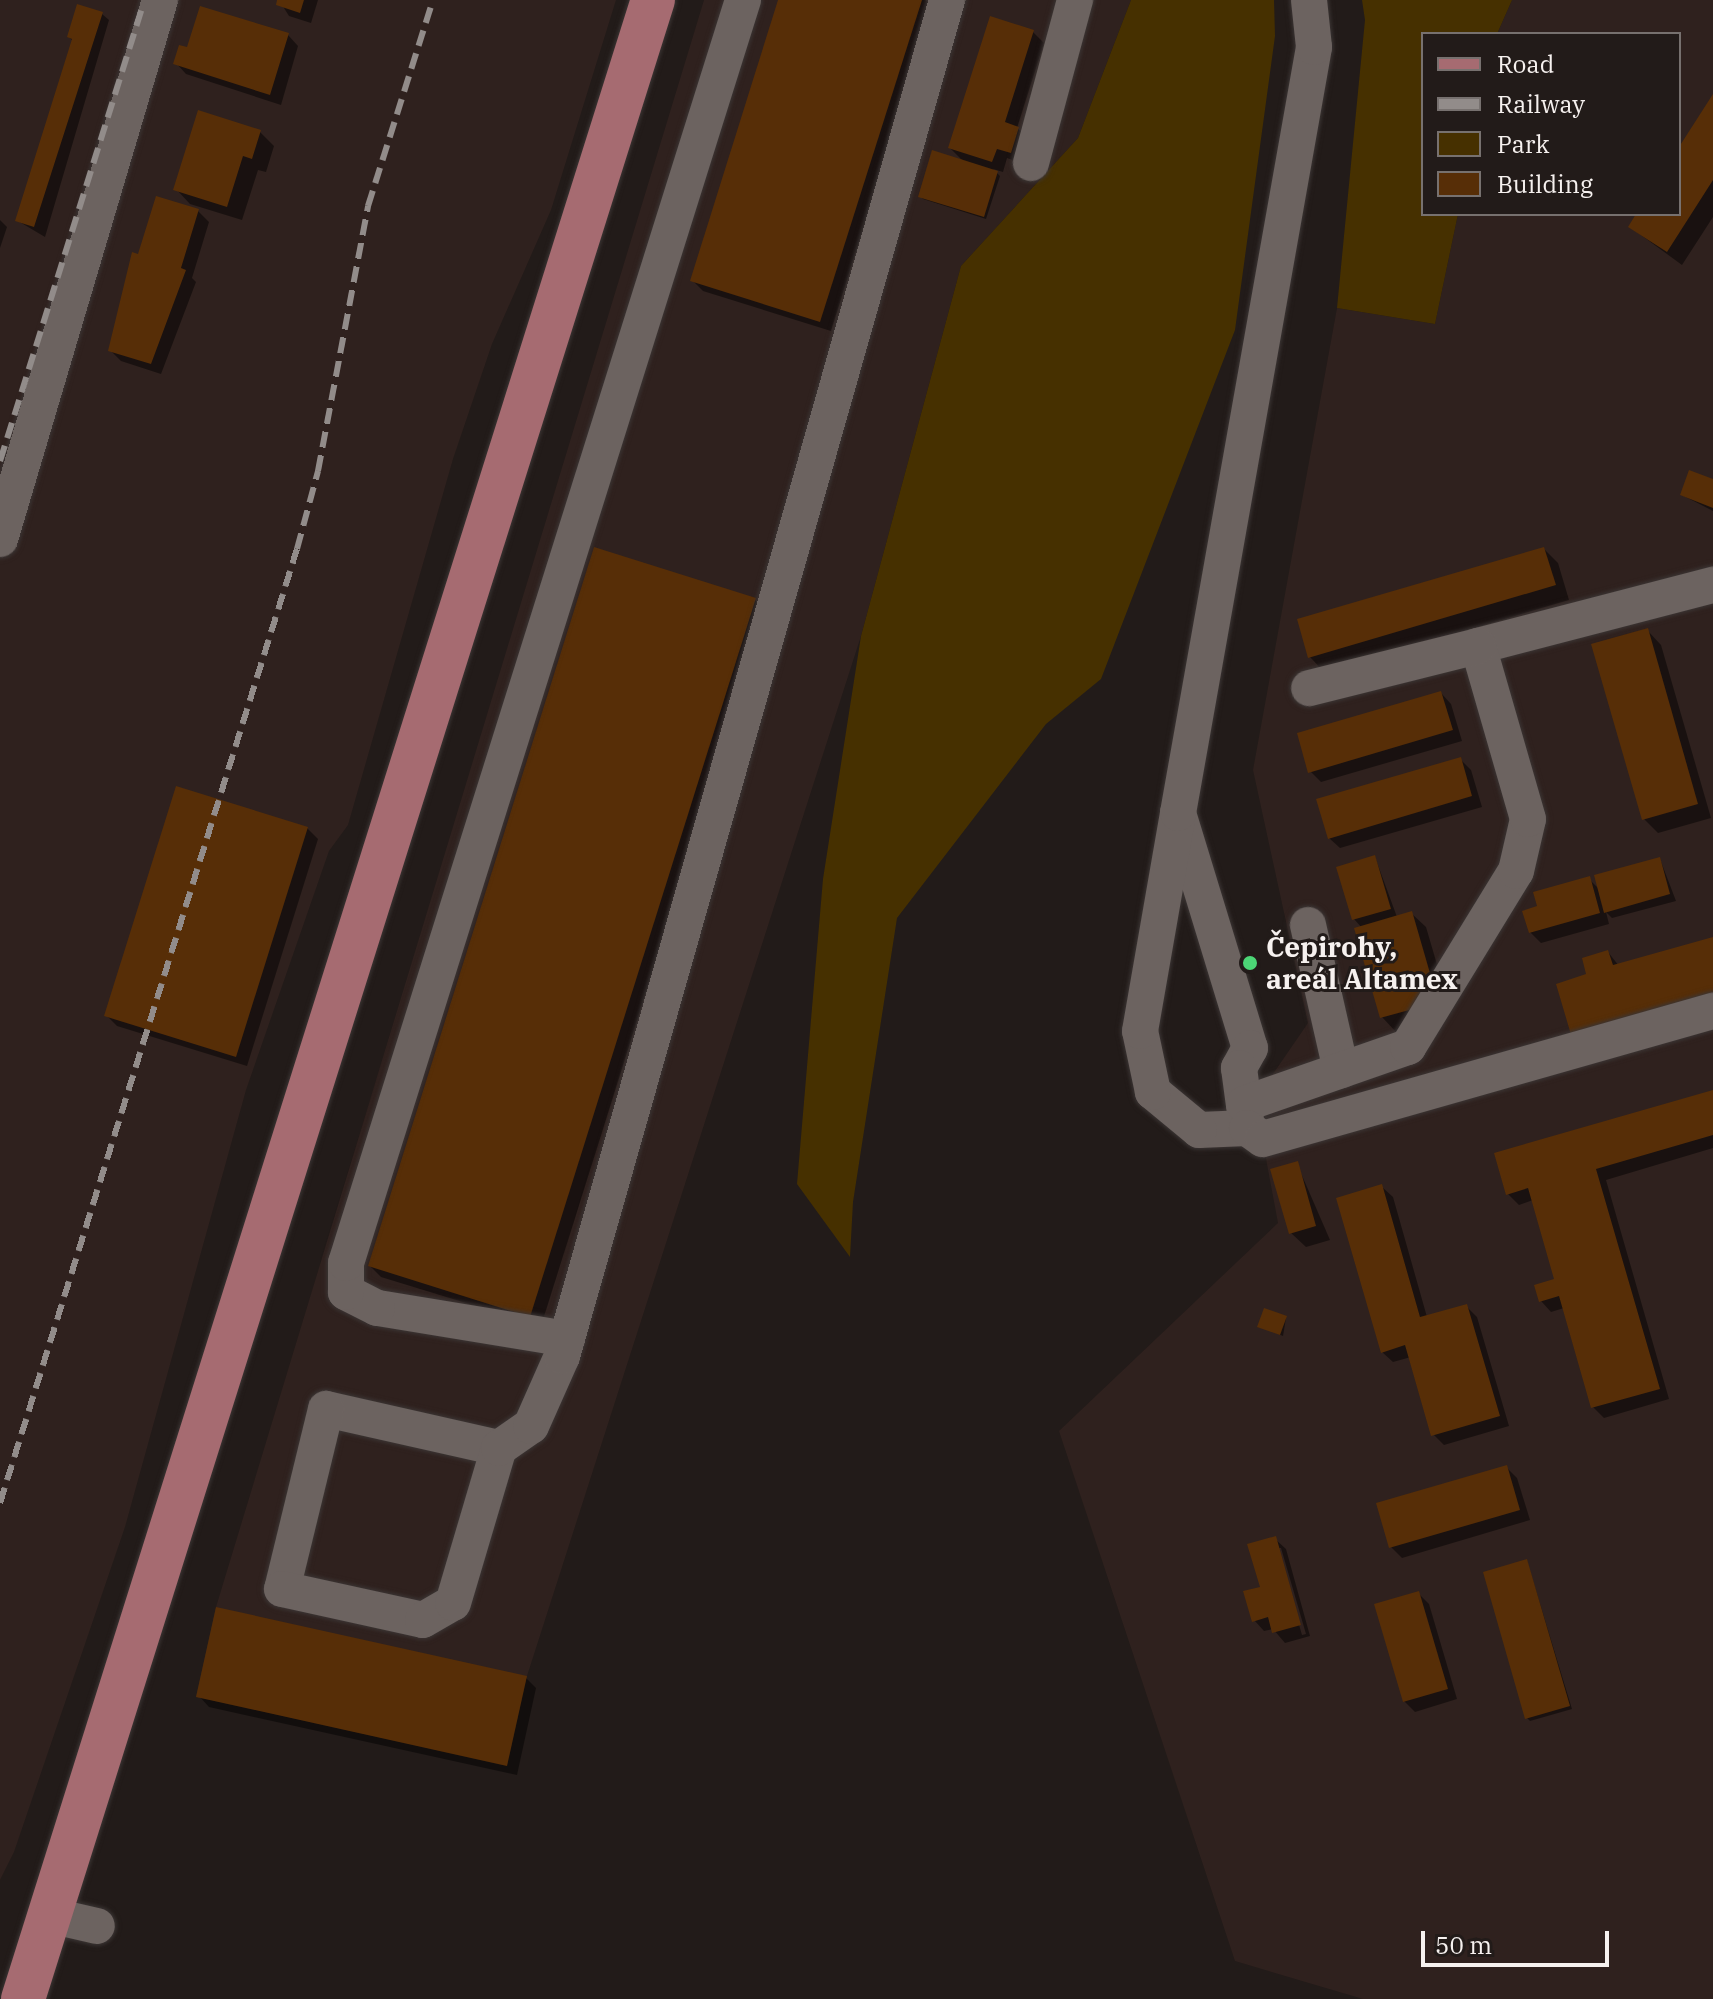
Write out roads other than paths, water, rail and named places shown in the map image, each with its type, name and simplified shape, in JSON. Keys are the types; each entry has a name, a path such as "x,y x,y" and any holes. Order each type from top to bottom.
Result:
{"main road":[{"path":"23,1999 653,0"}],"lane":[{"path":"0,539 160,0"},
{"path":"567,1339 377,1308 346,1292 346,1263 743,0"},
{"path":"499,1448 326,1409 282,1589 423,1620 453,1603 499,1448 531,1426 567,1339 947,0"},
{"path":"1309,0 1314,47 1140,1031 1153,1092 1199,1130 1245,1116 1341,1070 1408,1047 1516,871 1528,819 1478,646"},
{"path":"1031,163 1069,1"},
{"path":"1309,688 1713,585"},
{"path":"1178,813 1250,1048 1239,1068 1245,1116 1263,1139 1713,1011"},
{"path":"1308,925 1341,1070"},
{"path":"49,1915 97,1926"}],"railway":[{"path":"0,1503 297,549 318,471 368,206 433,0"},
{"path":"0,461 142,7"}],"place":[{"name":"Čepirohy, areál Altamex","path":"1250,963"}]}
